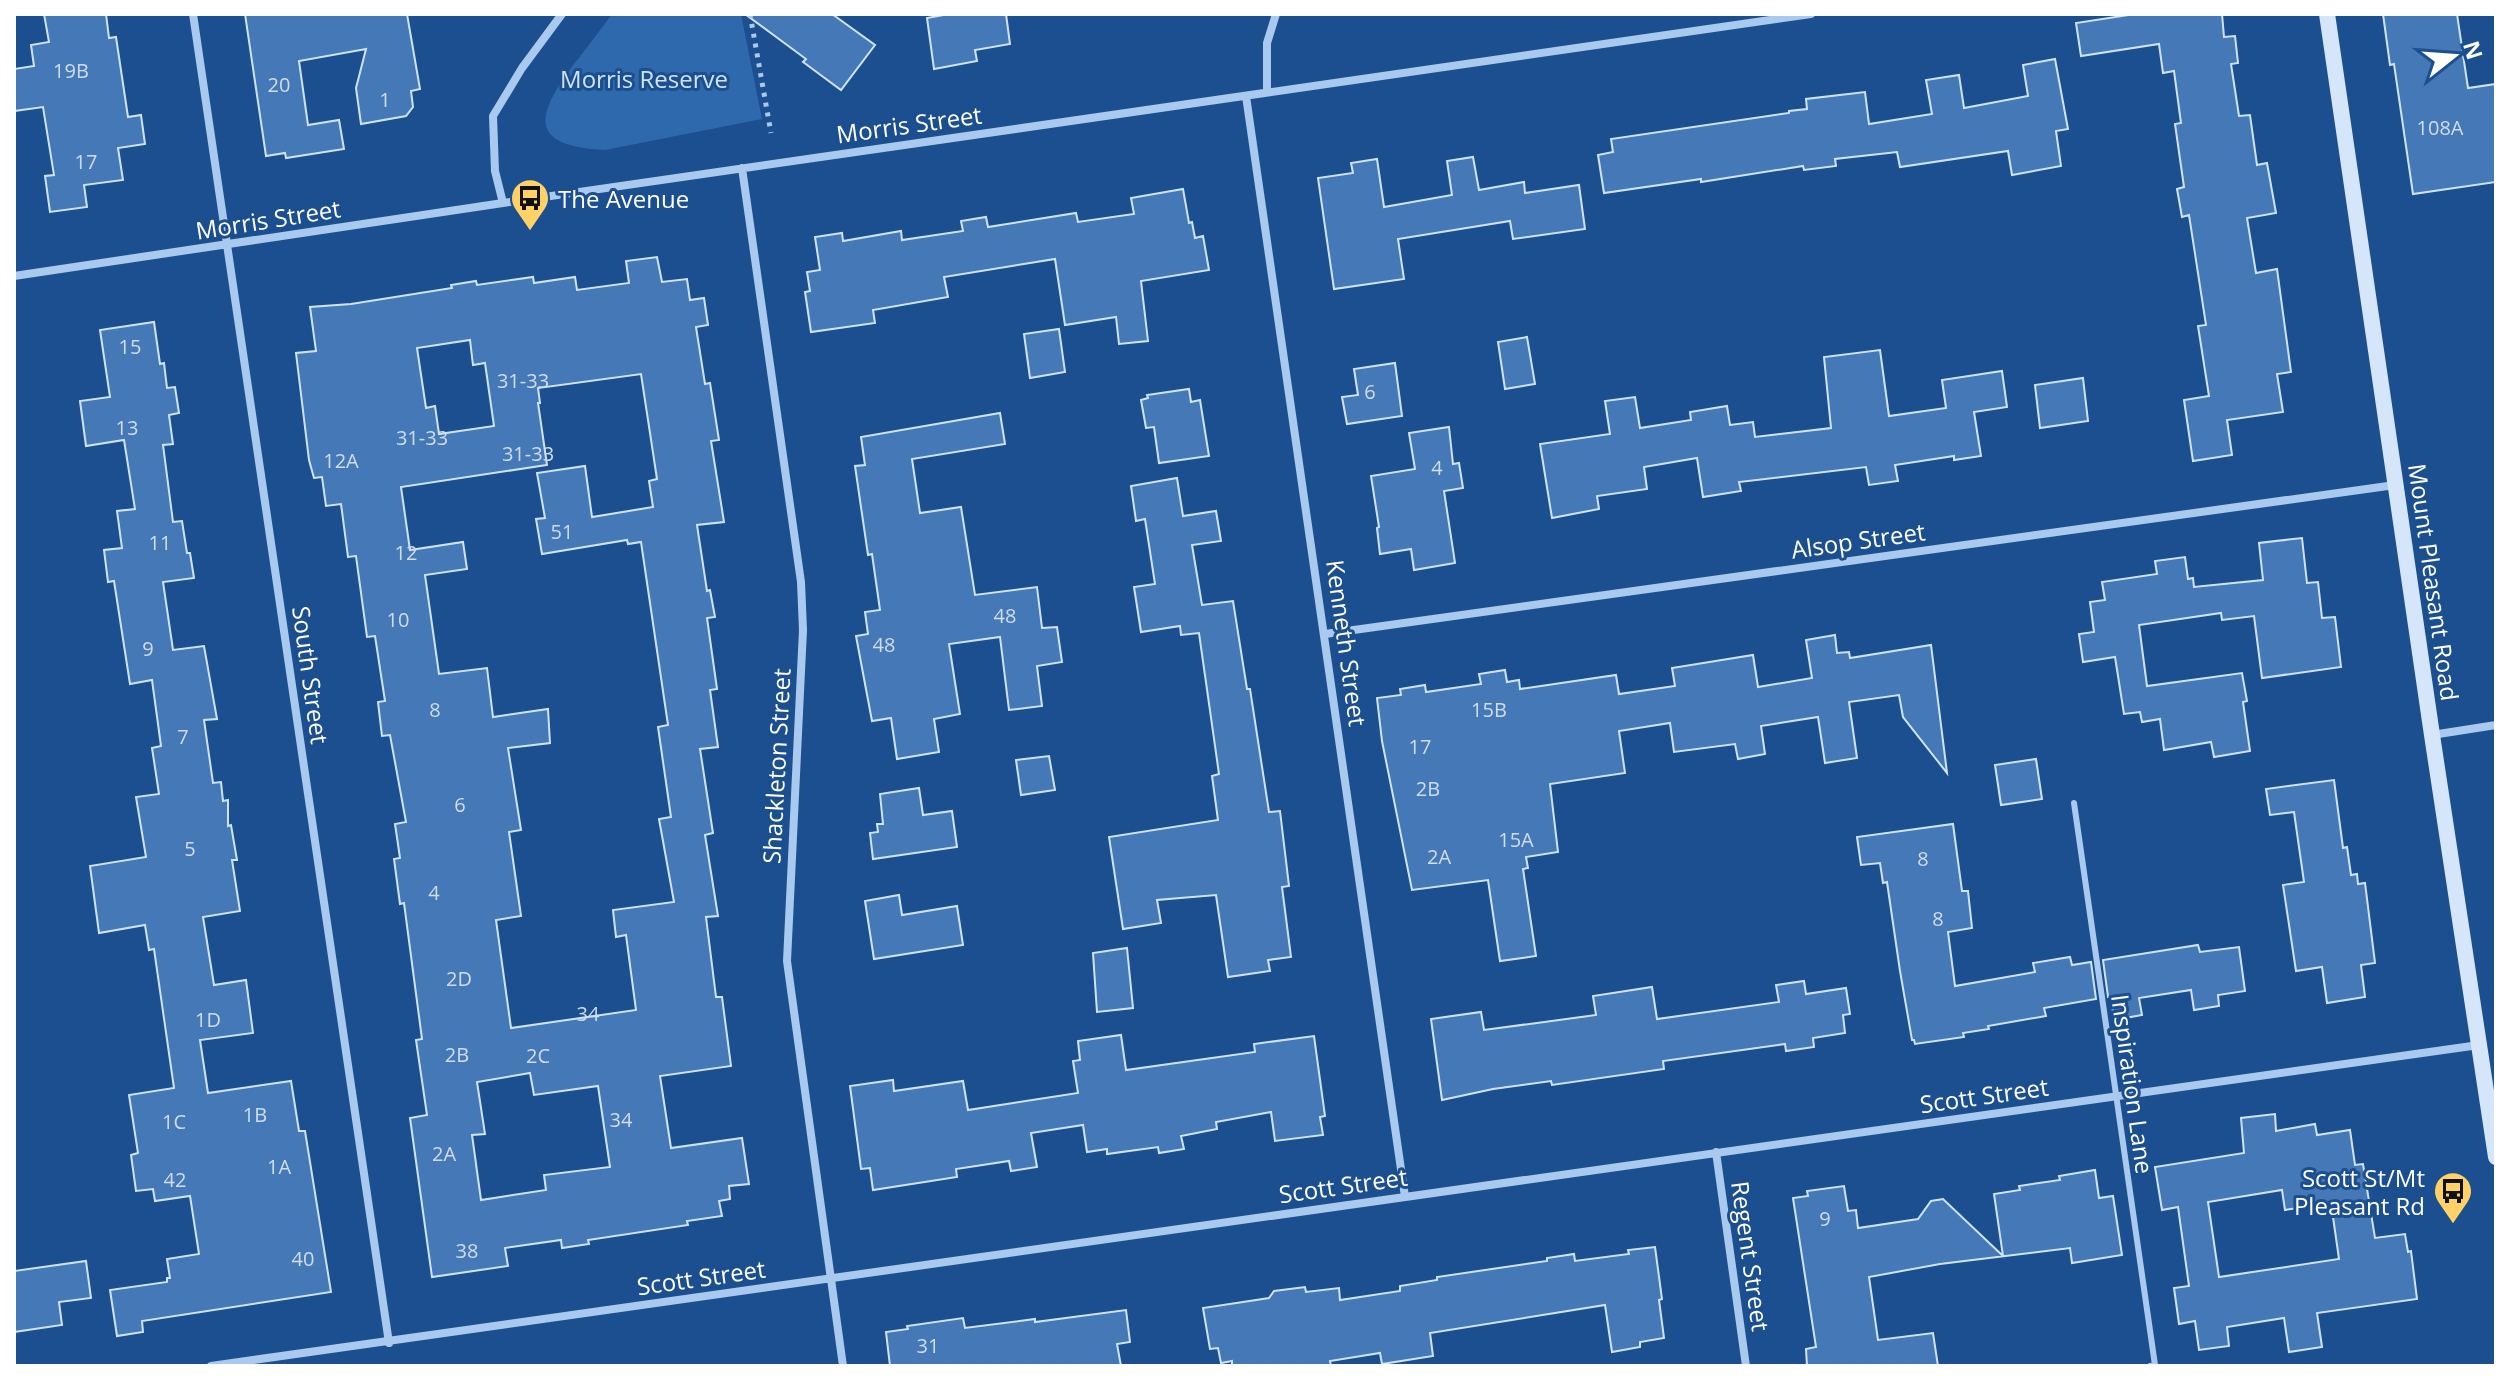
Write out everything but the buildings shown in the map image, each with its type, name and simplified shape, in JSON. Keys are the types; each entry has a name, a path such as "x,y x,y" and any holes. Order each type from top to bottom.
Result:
{"street":[{"name":"South Street","path":"193,14 389,1343"},
{"path":"503,203 495,171 493,116 522,68 562,14"},
{"path":"1267,92 1267,43 1276,14"},
{"name":"Morris Street","path":"14,276 1811,14"},
{"name":"Mount Pleasant Road","path":"2327,14 2495,1148"},
{"name":"Kenneth Street","path":"1246,96 1405,1197"},
{"name":"Shackleton Street","path":"742,168 801,582 803,630 787,961 843,1366"},
{"name":"Alsop Street","path":"1325,634 2395,485"},
{"path":"2432,735 2496,725"},
{"name":"Scott Street","path":"211,1366 2479,1045"},
{"name":"Regent Street","path":"1716,1152 1746,1366"}],"lane":[{"name":"Inspiration Lane","path":"2074,803 2155,1365 2150,1366"}],"path":[{"path":"750,14 771,133"}],"green space":[{"name":"Morris Reserve","path":"612,14 741,14 762,119 605,150 562,142 551,135 546,125 546,113 552,99 561,82"}],"place":[{"name":"The Avenue","path":"530,232"},
{"name":"Scott St/Mt Pleasant Rd","path":"2453,1225"}]}
